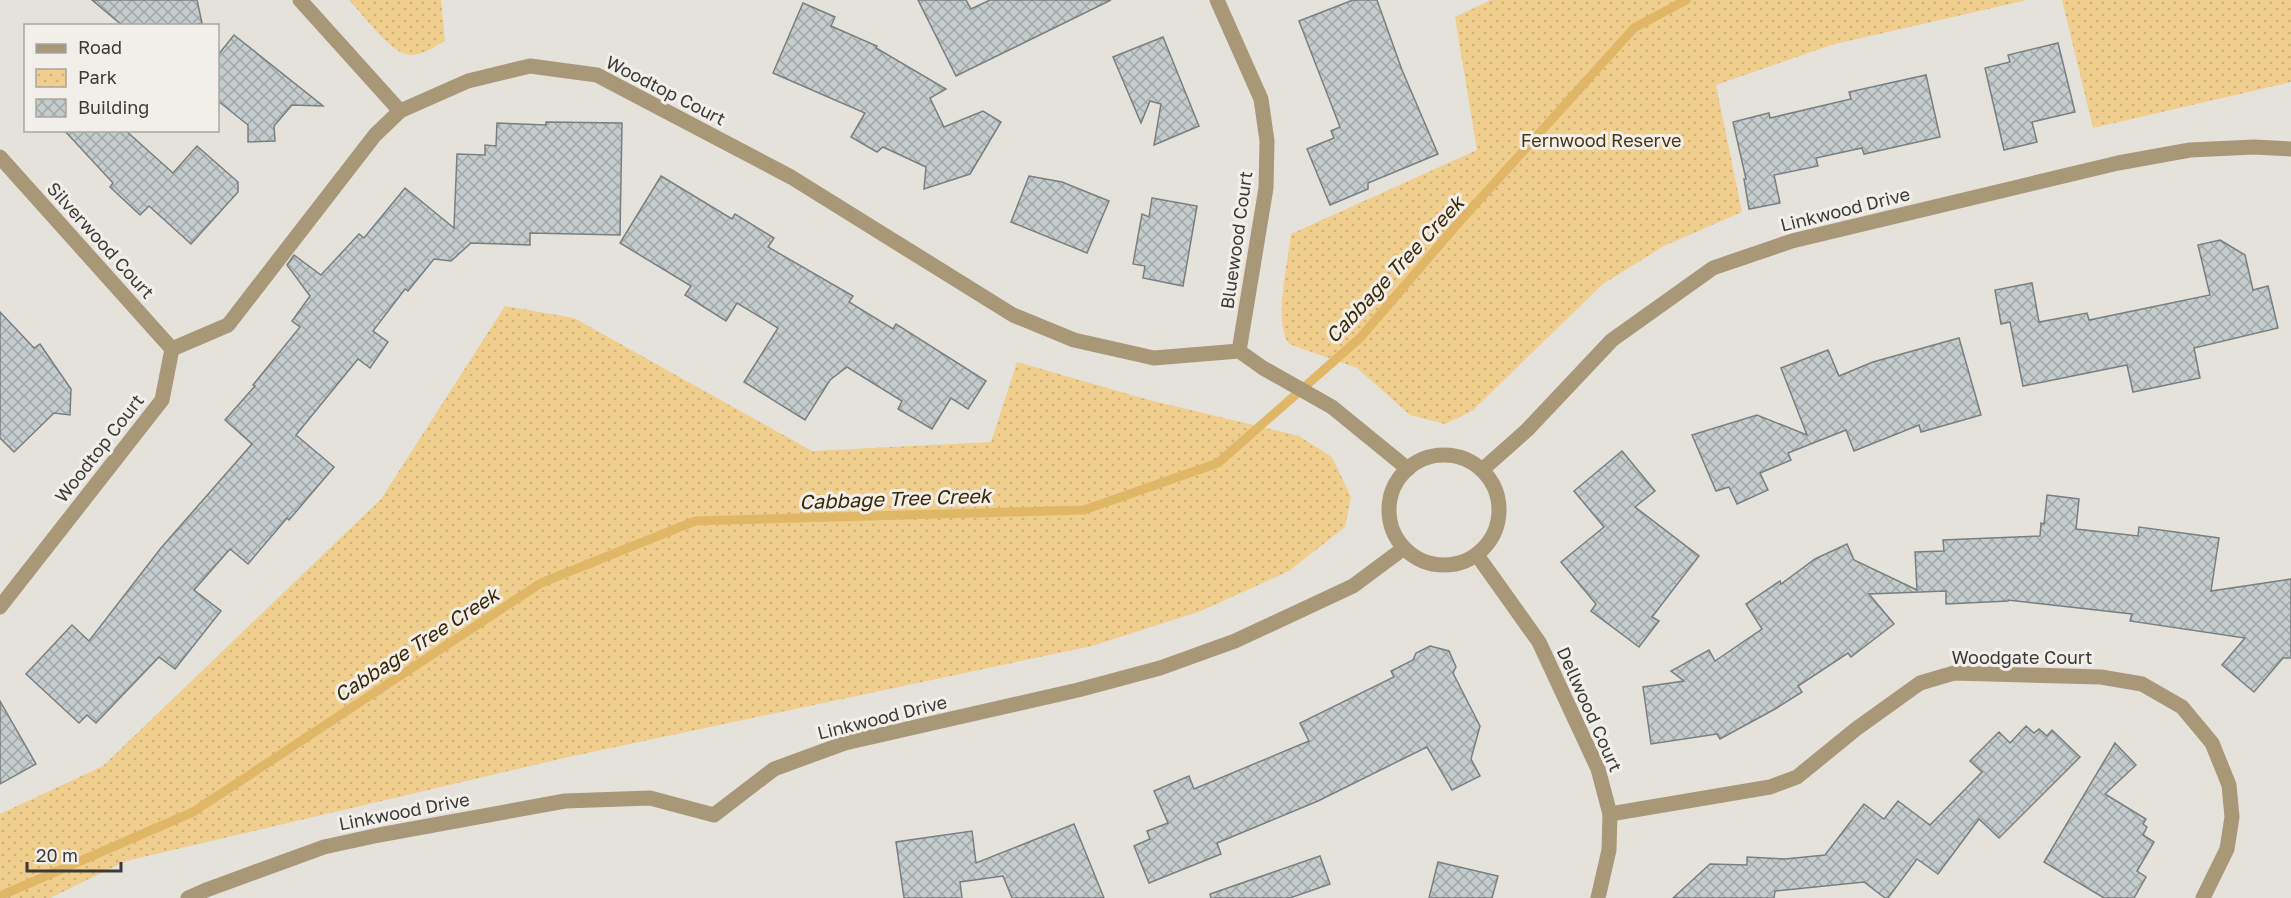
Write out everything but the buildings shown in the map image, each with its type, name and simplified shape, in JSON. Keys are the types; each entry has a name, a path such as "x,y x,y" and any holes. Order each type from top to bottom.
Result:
{"street":[{"path":"300,0 400,111"},
{"name":"Bluewood Court","path":"1217,0 1261,99 1267,141 1266,188 1239,351"},
{"name":"Woodtop Court","path":"0,607 162,400 172,349 228,325 375,135 400,111 468,81 530,66 597,75 791,177 1013,315 1074,340 1154,358 1239,351"},
{"name":"Linkwood Drive","path":"1482,470 1527,430 1612,340 1713,268 1792,241 2118,163 2190,150 2254,147 2291,149"},
{"name":"Silverwood Court","path":"0,157 172,349"},
{"path":"1239,351 1332,408 1408,469"},
{"path":"1437,456 1453,456 1469,461 1482,470 1492,483 1498,498 1500,514 1489,544 1477,555 1455,564 1431,564 1404,548 1394,533 1389,516 1390,499 1397,482 1408,469 1422,460 1437,456"},
{"name":"Linkwood Drive","path":"188,898 324,847 565,801 650,798 714,815 774,769 845,743 1078,690 1160,668 1235,641 1353,586 1404,548"},
{"name":"Dellwood Court","path":"1477,555 1539,642 1598,769 1610,814 1609,850 1598,898"},
{"name":"Woodgate Court","path":"1610,814 1770,787 1797,777 1856,729 1920,683 1954,673 2101,677 2142,684 2182,707 2212,743 2229,785 2232,817 2227,849 2203,898"}],"green space":[{"path":"349,0 441,0 445,41 420,54 403,53 386,41"},
{"name":"Fernwood Reserve","path":"1491,0 2027,0 1831,45 1716,85 1742,212 1664,246 1603,284 1472,411 1445,424 1410,415 1357,368 1289,344 1284,334 1282,321 1283,291 1291,234 1477,150 1455,17"},
{"path":"2062,0 2291,0 2291,82 2093,128"},
{"path":"505,306 574,318 812,451 991,442 1017,362 1149,400 1299,436 1332,457 1351,497 1345,527 1289,571 1201,611 1092,646 564,758 126,861 50,898 0,898 0,814 103,766 381,499"}],"waterway":[{"name":"Cabbage Tree Creek","path":"0,896 193,812 541,583 695,521 1084,510 1218,463 1360,338 1453,229 1634,28 1686,0"}]}
